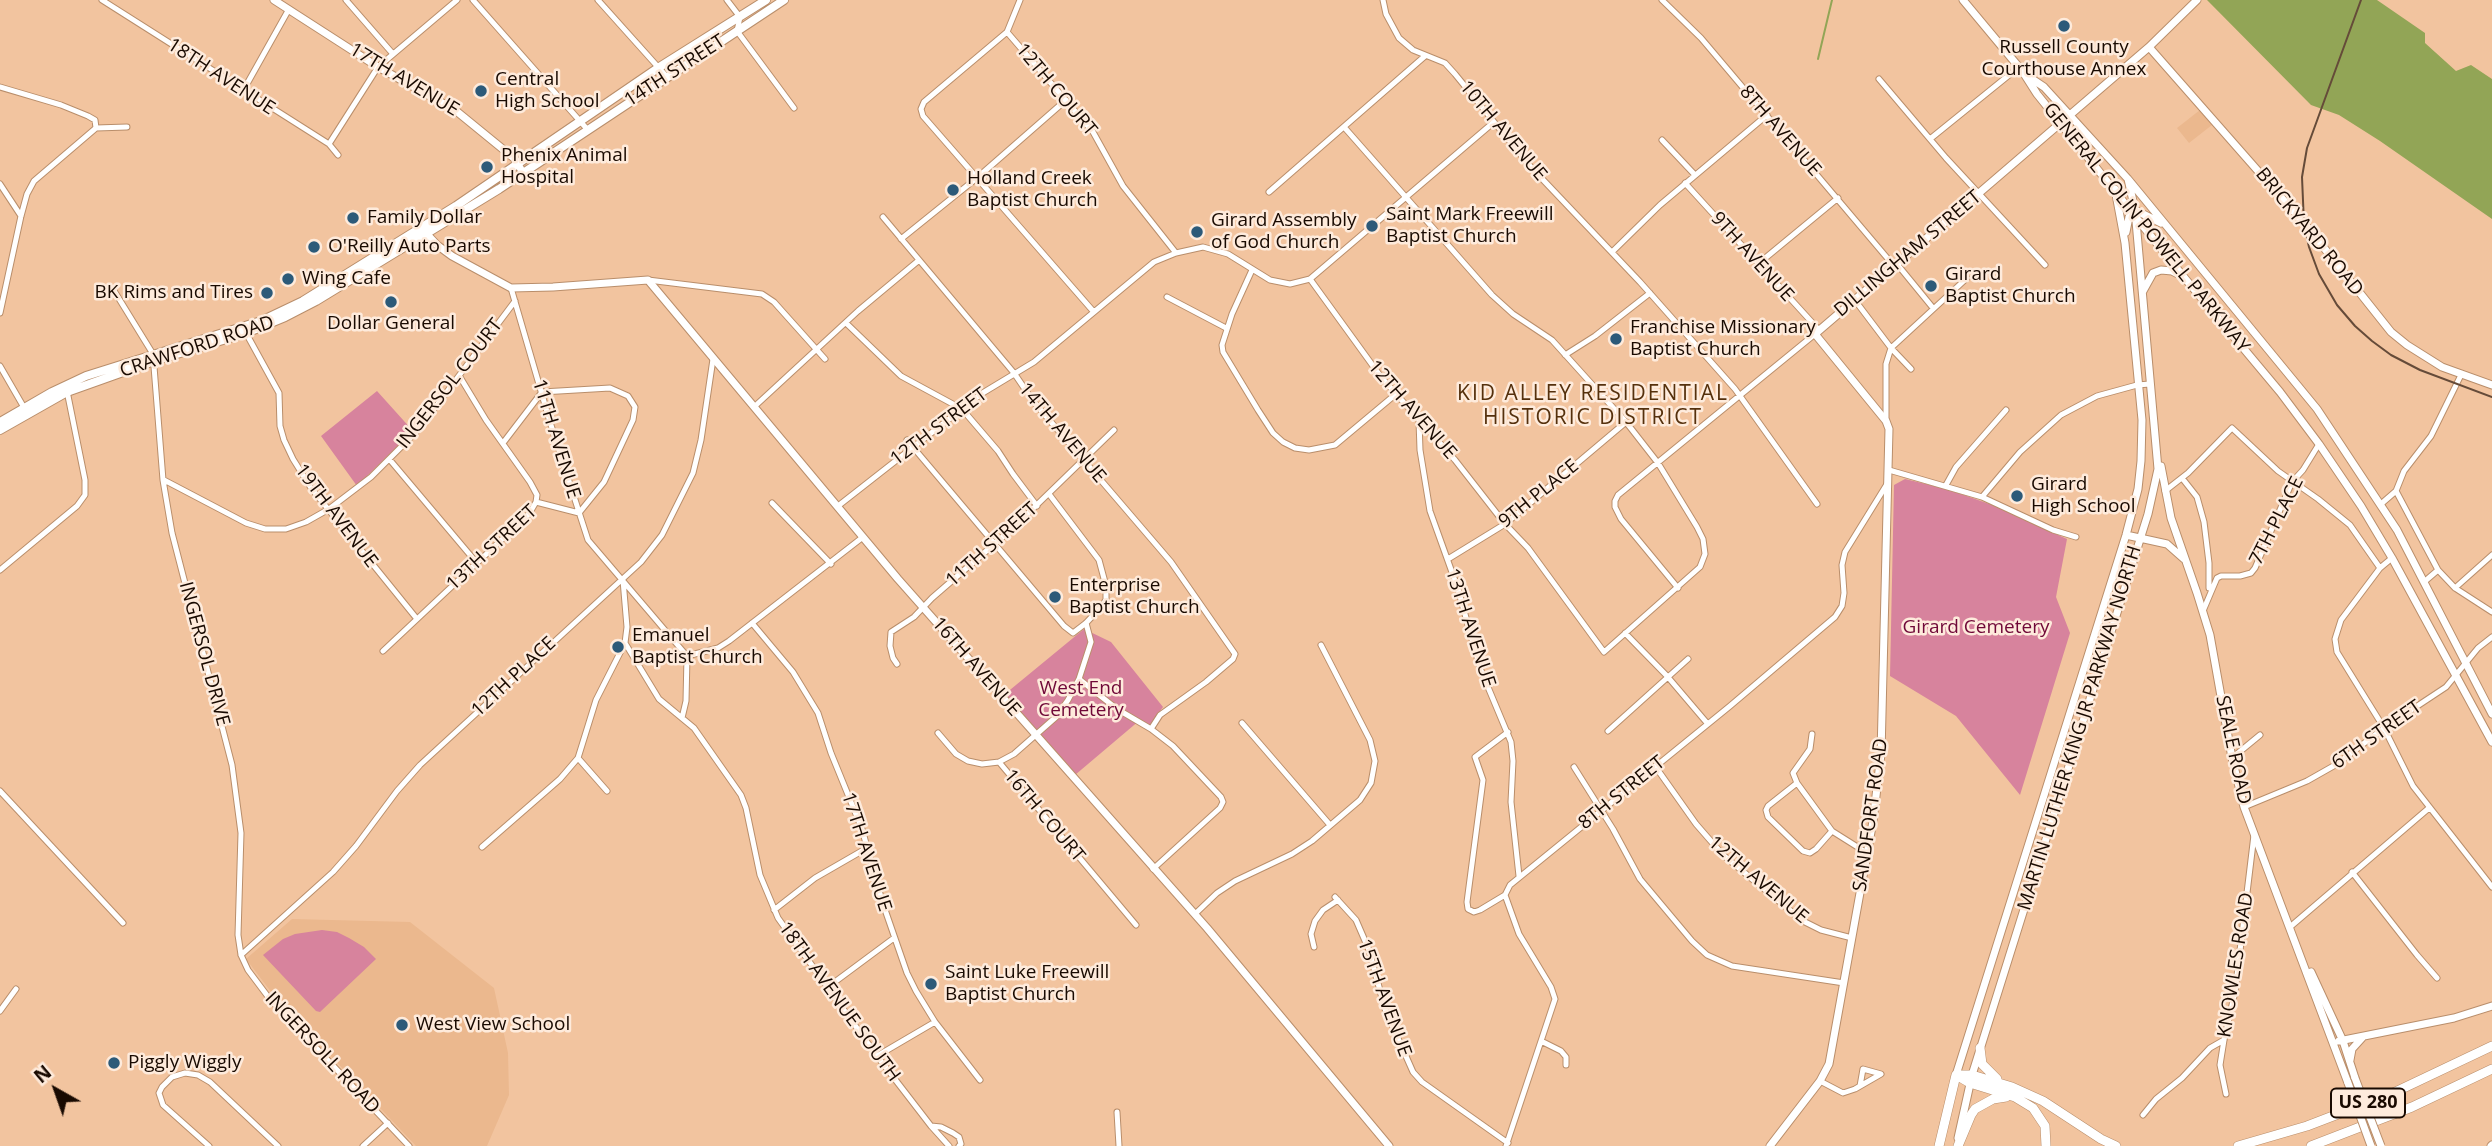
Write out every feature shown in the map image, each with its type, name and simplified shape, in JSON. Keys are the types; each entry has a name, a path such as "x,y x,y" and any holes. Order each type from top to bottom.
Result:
{"highway":[{"name":"US 280","path":"2238,1146 2307,1126 2393,1093 2492,1046"},
{"path":"1980,1048 1984,1068 2004,1084"},
{"name":"US 280","path":"2311,1146 2412,1107 2492,1069"},
{"path":"1956,1075 2004,1084 2043,1101 2116,1146"},
{"name":"MARTIN LUTHER KING JR PARKWAY NORTH","path":"1939,1146 1956,1075"},
{"path":"1971,1079 2015,1097 2033,1108 2045,1126 2046,1146"},
{"path":"1957,1146 1975,1109 1993,1099 2015,1097"}],"main road":[{"name":"14TH STREET","path":"424,231 658,68 766,0"},
{"name":"14TH STREET","path":"424,231 523,173 784,0"},
{"name":"CRAWFORD ROAD","path":"0,422 67,388 153,357 285,317 424,231"},
{"name":"CRAWFORD ROAD","path":"0,430 26,411"}],"street":[{"name":"18TH AVENUE","path":"102,0 329,144 338,155"},
{"name":"17TH AVENUE","path":"274,0 378,67 455,110 489,136 518,163 523,173"},
{"path":"346,0 393,54"},
{"path":"329,144 378,67 457,0"},
{"path":"473,0 587,129"},
{"path":"598,0 667,77"},
{"path":"727,0 740,17 737,31 794,108"},
{"path":"1020,0 1007,32 924,102 921,109 923,117 1093,311"},
{"path":"1269,192 1425,56 1399,38 1386,14 1383,0"},
{"name":"8TH AVENUE","path":"1662,0 1701,38 1742,90 1767,115 1933,308"},
{"path":"1930,139 2021,70 1963,0"},
{"name":"DILLINGHAM STREET","path":"1678,588 1621,519 1615,508 1618,495 1896,265 2149,47 2197,0"},
{"path":"243,91 289,9"},
{"name":"12TH COURT","path":"1007,32 1101,144 1135,203 1176,253"},
{"name":"BRICKYARD ROAD","path":"2149,47 2309,229 2391,332 2424,357 2461,375 2492,385"},
{"name":"10TH AVENUE","path":"1425,56 1433,56 1445,63 1529,165 1650,293 1739,396 1817,504"},
{"name":"GENERAL COLIN POWELL PARKWAY","path":"2021,70 2070,114 2309,398 2381,504 2416,565 2492,714"},
{"name":"GENERAL COLIN POWELL PARKWAY","path":"2021,70 2319,444 2392,558 2492,742"},
{"path":"1879,79 1978,194 2045,265"},
{"path":"0,87 50,101 88,116 95,120 96,128"},
{"path":"901,239 978,177 1066,100"},
{"path":"1612,252 1660,205 1767,115"},
{"path":"1176,253 1203,247 1216,249 1270,280 1283,283 1310,279 1494,122"},
{"path":"0,313 21,216 34,181 96,128 127,127"},
{"path":"1344,127 1501,305 1552,340 1626,422 1658,463 1703,540 1705,554 1700,567 1625,634 1667,676 1707,723"},
{"path":"1662,140 1695,175"},
{"path":"1527,172 1529,165"},
{"name":"MARTIN LUTHER KING JR PARKWAY NORTH","path":"1957,1146 1980,1048 2148,514 2158,469 2134,212 2127,179"},
{"name":"9TH AVENUE","path":"1685,183 1817,332 1886,421"},
{"path":"0,184 21,216"},
{"name":"MARTIN LUTHER KING JR PARKWAY NORTH","path":"1956,1075 2135,502 2141,461 2142,420 2125,243 2115,190"},
{"path":"1758,264 1838,198"},
{"path":"2125,243 2127,225 2134,212 2165,225"},
{"name":"14TH AVENUE","path":"883,217 1014,373 1033,401 1180,573 1235,654 1233,659 1206,682 1160,716 1151,729"},
{"path":"424,231 452,256 511,288 648,280 762,294 774,302 825,359"},
{"name":"12TH STREET","path":"838,506 996,383 1034,362 1146,268 1176,253"},
{"path":"754,407 918,261"},
{"path":"1252,270 1222,345 1223,352 1273,433 1295,448 1308,450 1335,445 1396,394"},
{"path":"2130,304 2142,299 2146,284 2153,274 2161,270 2183,276"},
{"path":"1886,421 1886,363 1891,348 1967,278"},
{"name":"12TH AVENUE","path":"1310,279 1396,394 1528,548 1604,652 1625,634"},
{"name":"16TH AVENUE","path":"648,280 863,537 1195,914 1390,1146"},
{"name":"11TH AVENUE","path":"511,288 588,540 623,579"},
{"path":"113,289 153,357"},
{"path":"1565,355 1595,337 1650,293"},
{"path":"1167,297 1227,328"},
{"path":"1854,299 1891,348 1911,369"},
{"name":"INGERSOL COURT","path":"163,480 246,523 265,529 286,529 306,523 329,509 390,460 419,429 460,377 515,301"},
{"path":"846,323 901,376 962,409 998,451 1037,506"},
{"name":"19TH AVENUE","path":"245,330 279,393 280,426 288,450 311,488 417,620"},
{"name":"INGERSOL DRIVE","path":"153,357 163,480 172,533 232,765 241,833 238,935 241,955"},
{"name":"12TH PLACE","path":"241,955 333,872 419,765 641,562 662,535 693,473 701,440 713,359"},
{"path":"0,366 26,411"},
{"path":"2381,504 2396,491 2404,471 2437,427 2461,375"},
{"path":"460,377 534,488 536,502"},
{"path":"1982,497 2020,452 2061,415 2097,396 2150,384"},
{"path":"0,570 82,501 86,487 67,388"},
{"path":"503,443 542,392 610,388 623,392 633,401 633,420 619,452 604,482 579,513"},
{"path":"1946,485 1956,467 2006,410"},
{"name":"13TH AVENUE","path":"1419,421 1426,498 1458,589 1480,668 1508,732 1513,761 1511,802 1519,876"},
{"name":"SANDFORT ROAD","path":"1770,1146 1820,1081 1829,1064 1867,853 1881,754 1890,442 1886,421"},
{"name":"9TH PLACE","path":"1448,559 1505,524 1626,422"},
{"path":"2165,491 2182,478 2232,428 2292,482 2350,525 2380,568"},
{"name":"11TH STREET","path":"897,664 890,646 891,632 914,617 1037,506 1114,430"},
{"path":"907,440 1069,631 1073,632 1086,623 1106,599 1105,580 1099,560 1049,494"},
{"name":"7TH PLACE","path":"2209,595 2213,584 2221,576 2240,576 2251,573 2255,568 2292,482 2319,444"},
{"name":"SEALE ROAD","path":"2157,445 2171,518 2203,611 2244,807 2333,1043 2381,1146"},
{"path":"390,460 476,562"},
{"path":"83,470 90,468"},
{"path":"1889,470 1982,497 2053,530 2076,537"},
{"path":"2182,478 2197,497 2204,522 2209,563 2209,595 2203,611"},
{"name":"8TH STREET","path":"1505,895 1513,881 1835,617 1842,606 1844,593 1842,579 1845,552 1888,481"},
{"path":"2396,491 2438,570 2455,588 2492,612"},
{"name":"13TH STREET","path":"383,651 529,514 536,502 579,513"},
{"path":"772,503 831,564"},
{"name":"SEALE ROAD","path":"2126,535 2167,544 2182,557 2189,569"},
{"path":"687,656 718,648 863,537"},
{"path":"2455,588 2492,555"},
{"path":"2392,558 2380,568 2341,620 2336,632 2336,646 2346,670 2384,728 2413,786 2492,887"},
{"path":"2402,576 2416,565"},
{"path":"2424,582 2438,570"},
{"path":"482,847 560,779 578,758 596,700 625,642 627,627 623,579"},
{"path":"623,579 687,656 685,701 681,718"},
{"path":"999,762 1014,754 1056,717 1079,679 1091,642 1086,623"},
{"name":"17TH AVENUE","path":"752,624 793,673 818,713 867,848 894,938 916,991 935,1022 980,1080"},
{"name":"6TH STREET","path":"2244,807 2320,775 2337,764 2384,728 2446,687 2465,662 2492,637"},
{"name":"18TH AVENUE SOUTH","path":"625,642 659,699 694,728 741,795 760,875 786,931 931,1126"},
{"path":"1195,914 1234,881 1292,854 1360,800 1371,783 1375,761 1370,740 1321,645"},
{"path":"1608,731 1688,659"},
{"path":"1079,679 1117,709 1174,746 1223,802 1220,808 1153,869"},
{"path":"1242,723 1330,825"},
{"path":"1507,1144 1555,999 1551,987 1519,934 1505,895 1480,910 1474,912 1468,908 1483,780 1475,757 1508,732"},
{"name":"16TH COURT","path":"938,733 956,754 968,761 982,764 999,762 1136,925"},
{"path":"1812,734 1810,749 1793,773 1797,783 1832,831 1867,853"},
{"path":"2232,758 2260,735"},
{"path":"578,758 607,791"},
{"name":"12TH AVENUE","path":"1655,766 1696,824 1723,855 1803,921 1822,930 1852,938"},
{"path":"1574,767 1640,879 1692,941 1713,959 1732,966 1844,983"},
{"path":"1797,783 1768,806 1768,817 1803,851 1810,853 1832,831"},
{"path":"0,791 123,923"},
{"path":"2290,927 2429,808"},
{"name":"KNOWLES ROAD","path":"2225,1094 2220,1072 2239,965 2254,835"},
{"path":"774,910 815,878 867,848"},
{"path":"2352,873 2437,978"},
{"name":"15TH AVENUE","path":"1314,947 1311,934 1315,921 1323,910 1337,899 1356,920 1369,950 1385,1009 1413,1072 1440,1096 1507,1144"},
{"name":"SEALE ROAD","path":"2290,927 2343,1041 2371,1146"},
{"path":"828,987 894,938"},
{"name":"INGERSOLL ROAD","path":"241,955 248,970 269,998 409,1146"},
{"path":"0,1011 16,989"},
{"path":"2333,1043 2454,1018 2492,1006"},
{"path":"877,1056 935,1022"},
{"path":"2350,1061 2352,1049 2365,1036"},
{"path":"2143,1115 2156,1099 2182,1078 2210,1048 2224,1040"},
{"path":"1541,1041 1561,1051 1566,1057 1566,1065"},
{"path":"209,1146 163,1105 159,1093 172,1077 185,1073 198,1075 210,1082 278,1146"},
{"path":"1820,1081 1843,1093 1860,1086"},
{"path":"1117,1112 1119,1146"},
{"path":"363,1146 388,1123"},
{"path":"931,1126 949,1146"},
{"path":"931,1126 941,1126 953,1132 959,1137 959,1146"}],"shaded area":[{"path":"2207,0 2377,0 2425,33 2425,43 2456,71 2471,65 2492,79 2492,219 2339,115 2311,105"},
{"path":"2200,110 2212,125 2189,143 2177,128"},
{"name":"West View School","path":"292,919 410,922 494,988 508,1053 509,1095 487,1146 416,1146 275,997 246,959"}],"green space":[{"path":"377,391 413,431 357,486 321,436"},
{"name":"Girard Cemetery","path":"1905,479 1947,489 1995,506 2067,539 2056,597 2070,633 2020,795 1956,716 1890,676 1894,485"},
{"name":"West End Cemetery","path":"1084,629 1111,642 1163,707 1150,725 1140,720 1075,775 1005,694"},
{"path":"322,930 337,932 349,938 364,947 376,959 320,1012 316,1011 263,955 283,939 295,934"}],"waterway":[{"path":"1818,59 1832,0"}],"railway":[{"path":"2361,0 2307,148 2302,177 2304,224 2309,247 2319,274 2337,305 2372,341 2391,355 2420,370 2492,397"}],"place":[{"name":"Russell County Courthouse Annex","path":"2064,26"},
{"name":"Central High School","path":"481,91"},
{"name":"Phenix Animal Hospital","path":"487,167"},
{"name":"Holland Creek Baptist Church","path":"953,190"},
{"name":"Family Dollar","path":"353,218"},
{"name":"Saint Mark Freewill Baptist Church","path":"1372,226"},
{"name":"Girard Assembly of God Church","path":"1197,232"},
{"name":"O'Reilly Auto Parts","path":"314,247"},
{"name":"Wing Cafe","path":"288,279"},
{"name":"Girard Baptist Church","path":"1931,286"},
{"name":"BK Rims and Tires","path":"267,293"},
{"name":"Dollar General","path":"391,302"},
{"name":"Franchise Missionary Baptist Church","path":"1616,339"},
{"name":"Girard High School","path":"2017,496"},
{"name":"Enterprise Baptist Church","path":"1055,597"},
{"name":"Emanuel Baptist Church","path":"618,647"},
{"name":"Saint Luke Freewill Baptist Church","path":"931,984"},
{"name":"West View School","path":"402,1025"},
{"name":"Piggly Wiggly","path":"114,1063"}],"district":[{"name":"KID ALLEY RESIDENTIAL HISTORIC DISTRICT","path":"1593,406"}]}
